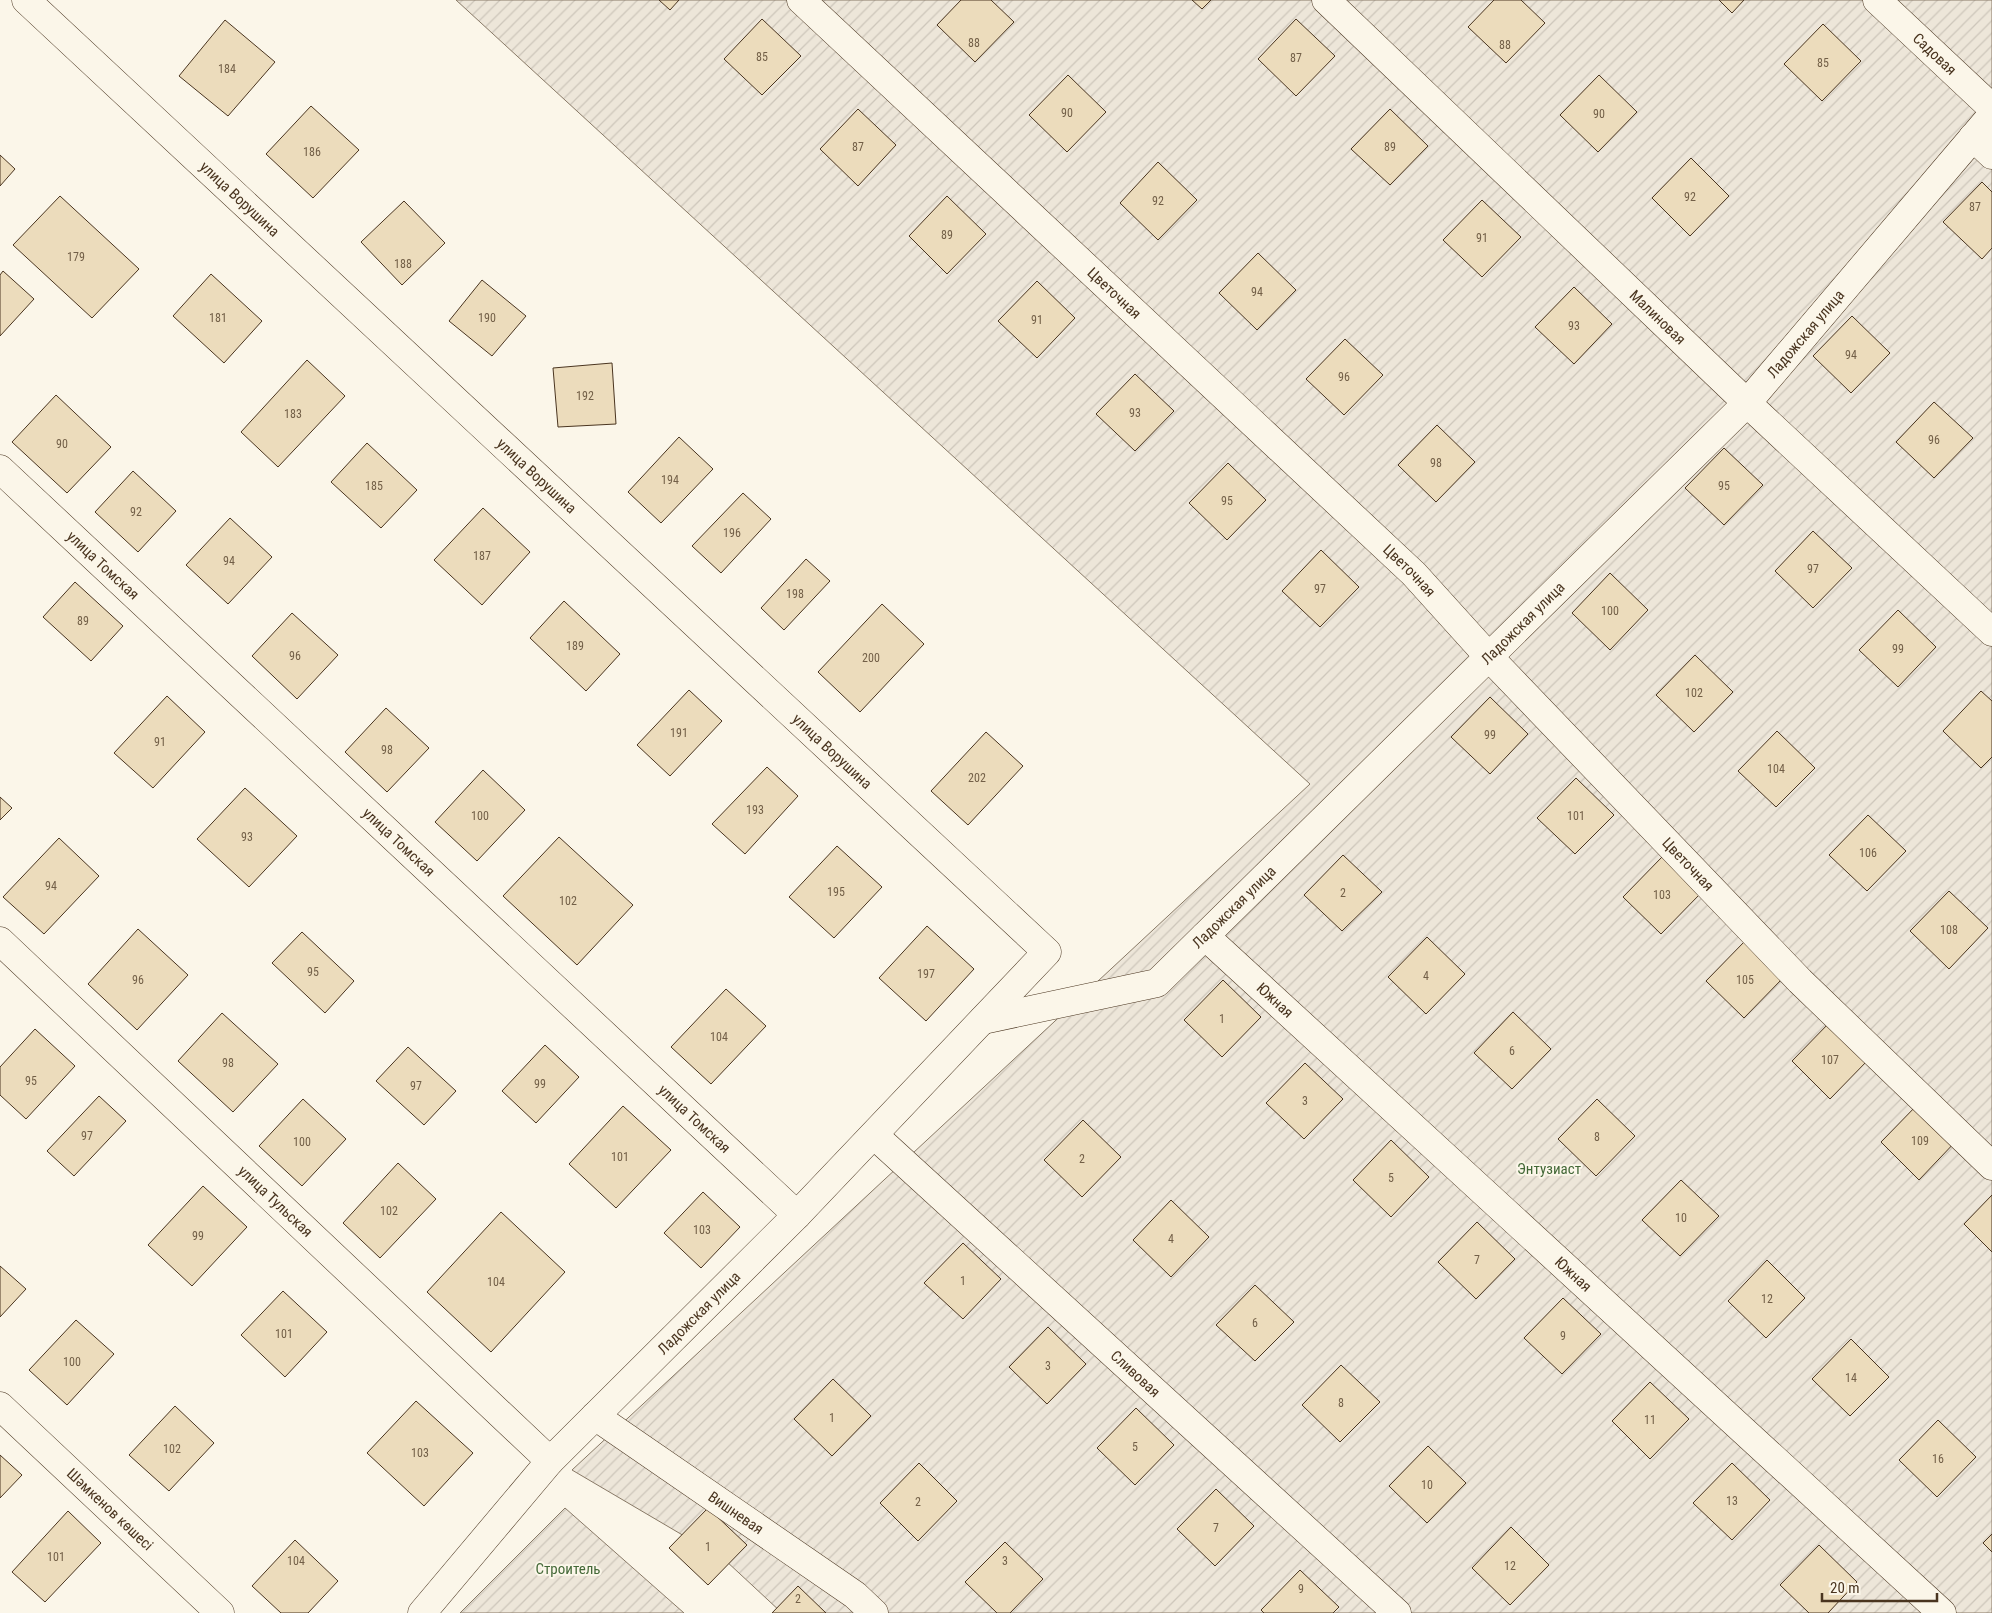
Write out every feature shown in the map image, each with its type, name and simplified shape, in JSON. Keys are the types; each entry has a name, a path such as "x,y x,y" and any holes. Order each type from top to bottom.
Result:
{"street":[{"name":"улица Ворушина","path":"26,0 1047,952"},
{"name":"Цветочная","path":"801,0 1414,574 1489,657 1800,981 1992,1166"},
{"name":"Малиновая","path":"1326,0 1747,403 1992,632"},
{"name":"Садовая","path":"1877,0 1992,108"},
{"name":"Ладожская улица","path":"983,1020 1157,983 1747,403 1983,146 1992,115"},
{"name":"улица Томская","path":"0,468 797,1215"},
{"name":"Южная","path":"1205,936 1942,1613"},
{"name":"улица Тульская","path":"0,941 550,1461"},
{"name":"Ладожская улица","path":"422,1613 550,1461 797,1215 1047,952"},
{"name":"Сливовая","path":"874,1135 1397,1613"},
{"name":"Шәмкенов көшесі","path":"0,1406 220,1613"},
{"name":"Вишневая","path":"596,1416 855,1595 874,1613"}],"green space":[{"name":"Энтузиаст","path":"456,0 1992,0 1992,1613 782,1613 725,1560 572,1470 1310,784"},
{"name":"Строитель","path":"565,1508 684,1613 460,1613"}],"building":[{"path":"659,0 679,0 670,10"},
{"path":"961,0 991,0 1014,22 975,62 937,25"},
{"path":"1192,0 1211,0 1202,9"},
{"path":"1494,0 1521,0 1545,23 1506,63 1468,27"},
{"path":"1719,0 1744,0 1732,13"},
{"path":"762,19 801,56 762,95 724,59"},
{"path":"1296,19 1335,56 1296,96 1258,59"},
{"path":"225,20 275,62 228,116 179,76"},
{"path":"1823,24 1861,61 1822,101 1784,64"},
{"path":"1068,75 1106,112 1067,152 1029,115"},
{"path":"1599,75 1637,112 1598,152 1560,115"},
{"path":"311,106 359,150 313,198 266,154"},
{"path":"858,109 896,145 858,186 820,149"},
{"path":"1390,109 1428,146 1390,185 1351,149"},
{"path":"0,155 15,169 0,186"},
{"path":"1691,158 1729,196 1690,236 1652,198"},
{"path":"1158,162 1197,200 1158,240 1120,203"},
{"path":"1982,182 1992,192 1992,248 1982,259 1943,222"},
{"path":"60,196 139,269 92,318 13,245"},
{"path":"947,196 986,234 947,274 909,236"},
{"path":"1482,200 1521,237 1482,277 1443,240"},
{"path":"404,201 445,243 402,285 361,242"},
{"path":"1258,253 1296,290 1257,330 1219,293"},
{"path":"3,271 34,299 0,336 0,275"},
{"path":"211,274 262,321 224,363 173,316"},
{"path":"482,280 526,316 492,356 449,321"},
{"path":"1037,281 1075,318 1037,358 998,321"},
{"path":"1574,287 1612,324 1574,364 1535,327"},
{"path":"1852,316 1890,353 1851,393 1813,356"},
{"path":"1345,339 1383,375 1344,415 1306,379"},
{"path":"307,360 345,396 278,467 241,432"},
{"path":"612,363 616,424 558,427 553,368"},
{"path":"1135,374 1174,411 1135,451 1096,414"},
{"path":"56,395 111,447 67,493 12,442"},
{"path":"1934,402 1973,438 1934,478 1896,442"},
{"path":"1437,425 1475,462 1436,502 1398,465"},
{"path":"679,437 713,469 661,523 628,492"},
{"path":"367,443 417,490 381,528 331,482"},
{"path":"1724,448 1763,485 1724,525 1685,488"},
{"path":"1228,463 1266,500 1227,540 1189,503"},
{"path":"133,471 176,511 138,552 95,512"},
{"path":"743,493 771,519 721,573 692,546"},
{"path":"483,508 530,552 482,605 434,560"},
{"path":"230,518 272,557 228,604 186,565"},
{"path":"1813,531 1852,568 1813,608 1775,571"},
{"path":"1321,550 1359,587 1320,627 1282,591"},
{"path":"806,559 830,581 784,630 761,608"},
{"path":"1610,573 1648,610 1610,650 1572,613"},
{"path":"75,582 123,626 91,661 43,617"},
{"path":"564,601 620,654 586,691 530,638"},
{"path":"882,604 924,644 860,712 818,672"},
{"path":"1898,610 1936,647 1898,687 1859,650"},
{"path":"292,613 338,655 297,699 252,656"},
{"path":"1695,655 1733,692 1694,732 1656,695"},
{"path":"689,690 722,721 670,776 637,745"},
{"path":"1981,691 1992,701 1992,757 1981,768 1943,731"},
{"path":"167,696 205,732 153,788 114,753"},
{"path":"1490,697 1528,734 1490,774 1451,737"},
{"path":"386,708 429,748 387,792 345,752"},
{"path":"1777,731 1815,768 1776,807 1738,771"},
{"path":"986,732 1023,766 968,825 931,791"},
{"path":"767,767 798,796 745,854 712,824"},
{"path":"483,770 525,810 477,861 435,822"},
{"path":"1576,778 1614,815 1575,854 1537,818"},
{"path":"245,788 297,836 249,887 197,839"},
{"path":"0,797 12,808 0,820"},
{"path":"1868,815 1906,851 1867,891 1829,855"},
{"path":"559,837 633,905 577,965 503,896"},
{"path":"59,838 99,876 44,934 3,897"},
{"path":"837,846 882,887 834,938 789,897"},
{"path":"1343,855 1382,892 1342,931 1304,895"},
{"path":"1662,857 1700,894 1661,934 1623,897"},
{"path":"1949,891 1988,928 1949,969 1910,931"},
{"path":"927,926 974,969 926,1021 879,978"},
{"path":"138,929 188,975 137,1030 88,984"},
{"path":"302,932 354,981 325,1013 272,963"},
{"path":"1427,937 1465,974 1426,1014 1388,977"},
{"path":"1745,941 1783,978 1744,1018 1706,981"},
{"path":"1223,980 1261,1017 1222,1057 1184,1020"},
{"path":"726,989 766,1026 711,1084 671,1047"},
{"path":"1513,1012 1551,1049 1512,1089 1474,1053"},
{"path":"222,1013 278,1064 233,1112 178,1061"},
{"path":"1831,1021 1869,1059 1830,1099 1792,1061"},
{"path":"35,1029 75,1066 26,1119 0,1095 0,1067"},
{"path":"545,1045 579,1077 536,1123 502,1091"},
{"path":"408,1047 456,1091 424,1125 376,1081"},
{"path":"1305,1063 1343,1099 1304,1139 1266,1103"},
{"path":"99,1096 126,1121 74,1176 47,1151"},
{"path":"303,1099 346,1139 302,1186 259,1146"},
{"path":"1597,1099 1635,1136 1596,1176 1558,1139"},
{"path":"1920,1102 1958,1139 1919,1180 1881,1142"},
{"path":"623,1106 671,1150 616,1208 569,1164"},
{"path":"1083,1120 1121,1157 1082,1197 1044,1160"},
{"path":"1391,1140 1429,1177 1391,1217 1353,1180"},
{"path":"398,1163 436,1199 380,1258 343,1223"},
{"path":"1681,1180 1719,1216 1680,1256 1642,1220"},
{"path":"203,1186 247,1227 192,1286 148,1245"},
{"path":"703,1192 740,1227 701,1268 664,1233"},
{"path":"1992,1195 1992,1252 1964,1224"},
{"path":"1171,1200 1209,1237 1171,1277 1133,1240"},
{"path":"501,1212 565,1272 491,1352 427,1292"},
{"path":"1477,1222 1515,1259 1476,1299 1438,1262"},
{"path":"963,1243 1001,1279 963,1319 924,1283"},
{"path":"1767,1260 1805,1298 1766,1338 1728,1301"},
{"path":"0,1266 26,1289 0,1317"},
{"path":"1255,1285 1294,1322 1255,1361 1216,1325"},
{"path":"283,1291 327,1332 285,1377 241,1335"},
{"path":"1563,1298 1601,1334 1562,1374 1524,1338"},
{"path":"76,1320 114,1354 67,1405 29,1370"},
{"path":"1048,1327 1086,1364 1047,1404 1009,1367"},
{"path":"1851,1339 1889,1377 1850,1416 1812,1379"},
{"path":"1341,1365 1380,1402 1340,1442 1302,1405"},
{"path":"833,1379 871,1416 832,1456 794,1419"},
{"path":"1650,1382 1689,1419 1650,1459 1612,1421"},
{"path":"416,1401 473,1453 424,1506 367,1453"},
{"path":"175,1406 214,1443 169,1491 129,1455"},
{"path":"1136,1408 1174,1445 1135,1485 1097,1448"},
{"path":"1938,1420 1976,1457 1937,1497 1899,1460"},
{"path":"1428,1446 1466,1483 1427,1523 1389,1486"},
{"path":"0,1455 22,1475 0,1498"},
{"path":"919,1463 957,1501 918,1541 880,1503"},
{"path":"1732,1463 1770,1500 1732,1540 1693,1503"},
{"path":"1216,1489 1254,1526 1215,1566 1177,1529"},
{"path":"708,1508 747,1545 708,1585 669,1548"},
{"path":"68,1511 101,1543 45,1602 12,1572"},
{"path":"1511,1527 1549,1565 1510,1605 1472,1568"},
{"path":"1992,1534 1992,1552 1983,1543"},
{"path":"295,1540 338,1581 308,1613 281,1613 252,1586"},
{"path":"1005,1542 1043,1579 1010,1613 997,1613 965,1582"},
{"path":"1819,1545 1857,1582 1828,1613 1809,1613 1780,1585"},
{"path":"1300,1570 1339,1607 1333,1613 1264,1613 1261,1610"},
{"path":"798,1586 826,1613 772,1613"}]}
